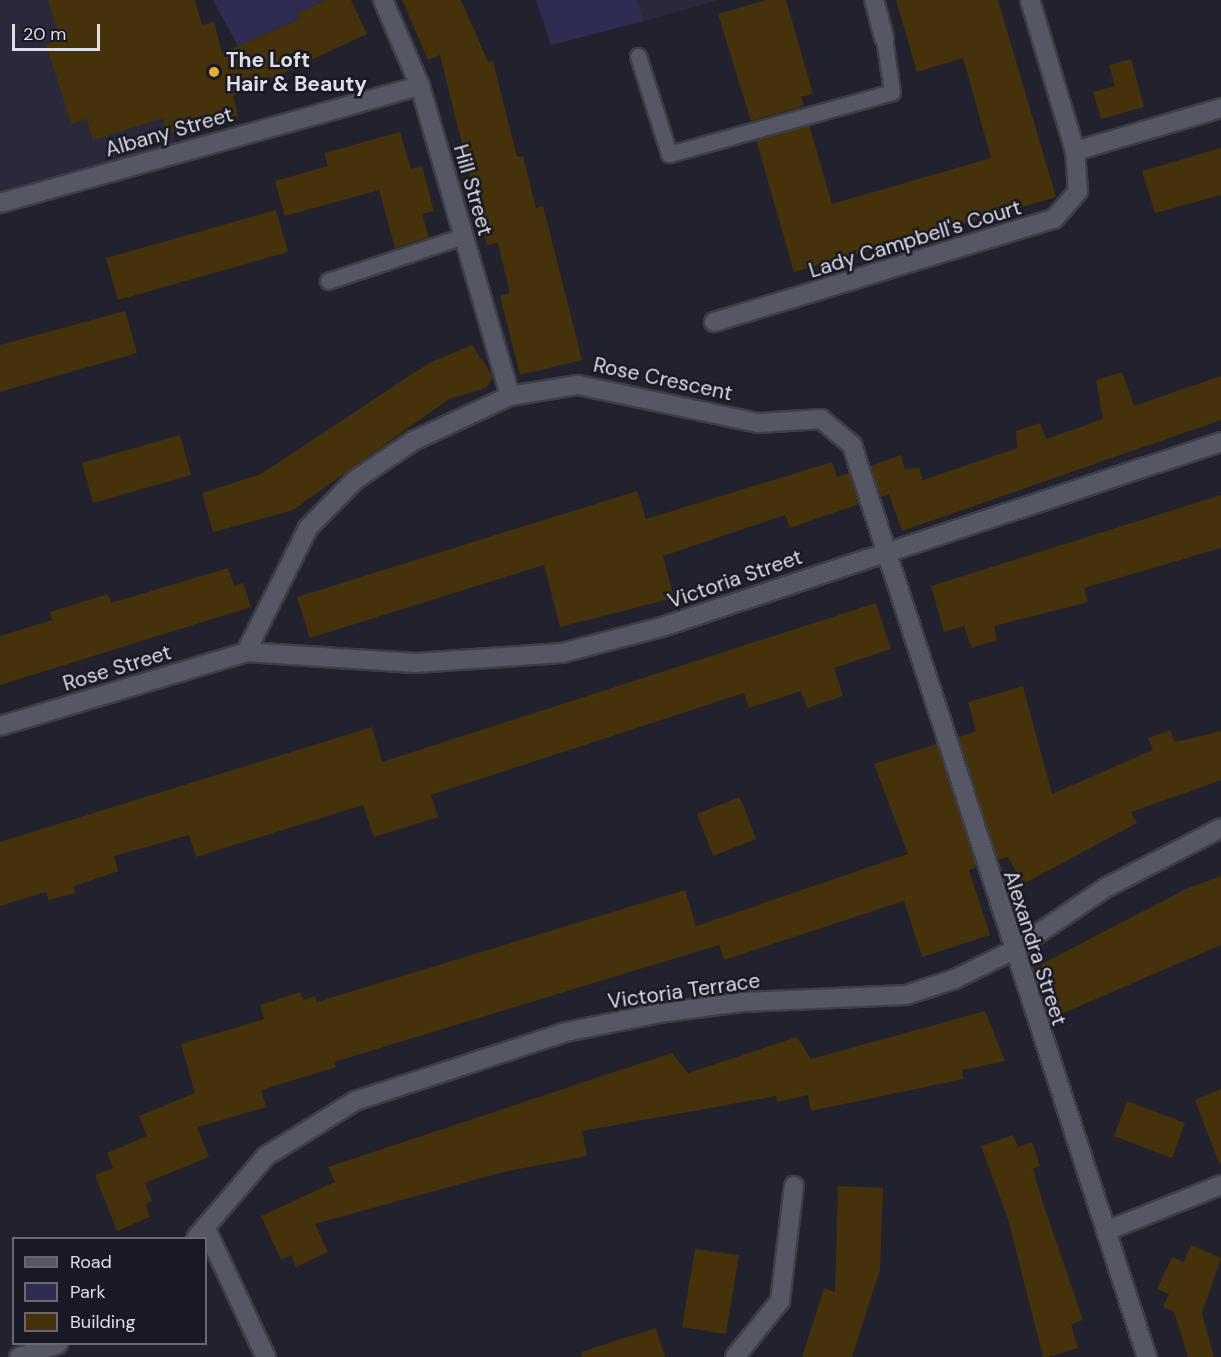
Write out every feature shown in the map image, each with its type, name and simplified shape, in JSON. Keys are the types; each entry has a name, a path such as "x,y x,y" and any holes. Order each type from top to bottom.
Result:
{"street":[{"name":"Hill Street","path":"385,0 420,86 510,396"},
{"path":"874,0 884,38"},
{"name":"Lady Campbell's Court","path":"714,322 1054,219 1078,191 1076,151 1030,0"},
{"name":"Albany Street","path":"0,203 420,86"},
{"path":"1076,151 1221,108"},
{"name":"Rose Crescent","path":"246,652 308,528 355,480 413,441 510,396 578,385 758,423 821,419 852,445 886,552"},
{"name":"Victoria Street","path":"246,652 415,663 562,653 662,627 1221,442"},
{"name":"Alexandra Street","path":"886,552 1012,951 1147,1357"},
{"name":"Rose Street","path":"0,726 246,652"},
{"name":"Victoria Terrace","path":"201,1233 266,1156 355,1101 451,1067 566,1032 659,1013 743,1002 906,995 955,980 1012,951 1107,888 1221,828"},
{"path":"1106,1231 1221,1185"},
{"path":"735,1357 780,1301 794,1186"},
{"path":"207,1244 267,1357"},
{"path":"19,1357 55,1345"}],"lane":[{"path":"638,56 669,153 892,92 884,38"},
{"path":"328,281 463,236"}],"shaded area":[{"path":"0,0 137,0 179,153 0,203"},
{"path":"637,0 719,0 644,21"}],"green space":[{"path":"213,0 326,0 298,13 300,19 238,46"},
{"path":"536,0 637,0 644,21 551,45"}],"building":[{"path":"48,0 195,0 202,25 214,22 222,53 300,19 298,13 326,0 351,0 367,34 233,96 238,116 167,134 163,118 93,140 87,119 71,124 46,44 60,40"},
{"path":"402,0 461,0 488,62 493,61 517,157 523,156 536,208 543,206 582,360 520,375 500,296 510,293 498,243 487,245 440,55 428,60"},
{"path":"767,0 786,0 813,94 801,97 804,106 751,121 718,14"},
{"path":"896,0 998,0 1056,197 794,272 756,140 809,125 832,204 991,158 963,58 917,72"},
{"path":"1131,59 1144,107 1101,119 1093,92 1115,86 1109,65"},
{"path":"400,132 411,169 422,166 434,211 422,214 429,237 395,248 379,190 285,216 275,181 328,166 324,153"},
{"path":"1221,148 1221,195 1155,213 1142,171"},
{"path":"276,210 288,252 118,300 106,258"},
{"path":"125,311 137,353 0,392 0,345"},
{"path":"472,345 493,377 486,388 449,399 293,510 213,532 202,493 261,474 429,363"},
{"path":"1122,372 1134,406 1221,376 1221,420 902,531 889,494 881,497 870,466 901,455 905,469 919,468 923,480 1017,448 1016,431 1040,423 1046,439 1103,419 1096,380"},
{"path":"180,435 191,475 93,503 82,463"},
{"path":"832,462 837,477 849,473 859,504 790,528 785,515 663,556 674,598 560,627 544,565 310,638 297,597 637,491 646,519"},
{"path":"1221,495 1221,548 1084,588 1088,602 994,626 997,640 971,648 964,626 944,632 931,586"},
{"path":"228,568 234,586 243,583 251,607 0,685 0,636 52,620 50,612 108,594 111,603"},
{"path":"876,603 891,649 834,668 843,696 807,708 801,691 749,708 744,693 431,795 438,817 374,837 363,805 196,857 189,835 114,856 118,871 74,886 75,893 49,900 46,892 0,906 0,842 372,727 382,762"},
{"path":"1023,686 1052,794 1153,750 1148,738 1170,730 1175,742 1221,731 1221,780 1131,812 1137,823 1023,884 1008,857 998,860 958,737 976,731 968,702"},
{"path":"937,744 977,867 969,870 990,935 922,957 904,901 724,960 719,945 334,1062 336,1067 261,1090 266,1107 197,1127 209,1157 145,1183 152,1201 145,1204 150,1217 117,1231 95,1175 113,1168 107,1153 147,1136 139,1116 195,1093 181,1044 264,1019 260,1005 300,992 303,1000 315,996 317,1002 685,890 696,926 908,854 874,764"},
{"path":"740,797 756,839 713,856 697,814"},
{"path":"1221,876 1221,945 1059,1015 1034,968 1186,889"},
{"path":"985,1011 1005,1061 962,1070 963,1079 811,1111 808,1095 777,1102 776,1096 582,1131 587,1156 503,1172 315,1224 328,1252 296,1267 291,1255 281,1260 261,1216 335,1182 328,1167 672,1053 688,1073 797,1037 811,1059"},
{"path":"1221,1089 1221,1163 1219,1163 1195,1100"},
{"path":"1127,1101 1185,1123 1172,1158 1114,1136"},
{"path":"1013,1135 1018,1147 1032,1142 1040,1166 1033,1169 1041,1197 1083,1320 1071,1324 1078,1348 1048,1357 1043,1357 1008,1219 981,1146"},
{"path":"838,1186 883,1188 880,1270 852,1357 802,1357 824,1288 835,1292"},
{"path":"1191,1245 1221,1258 1202,1313 1214,1357 1188,1357 1174,1312 1163,1307 1169,1294 1157,1289 1172,1257 1184,1262"},
{"path":"695,1249 739,1255 726,1334 682,1327"},
{"path":"656,1328 665,1357 582,1357 581,1352"}],"place":[{"name":"The Loft Hair & Beauty","path":"214,72"}]}
